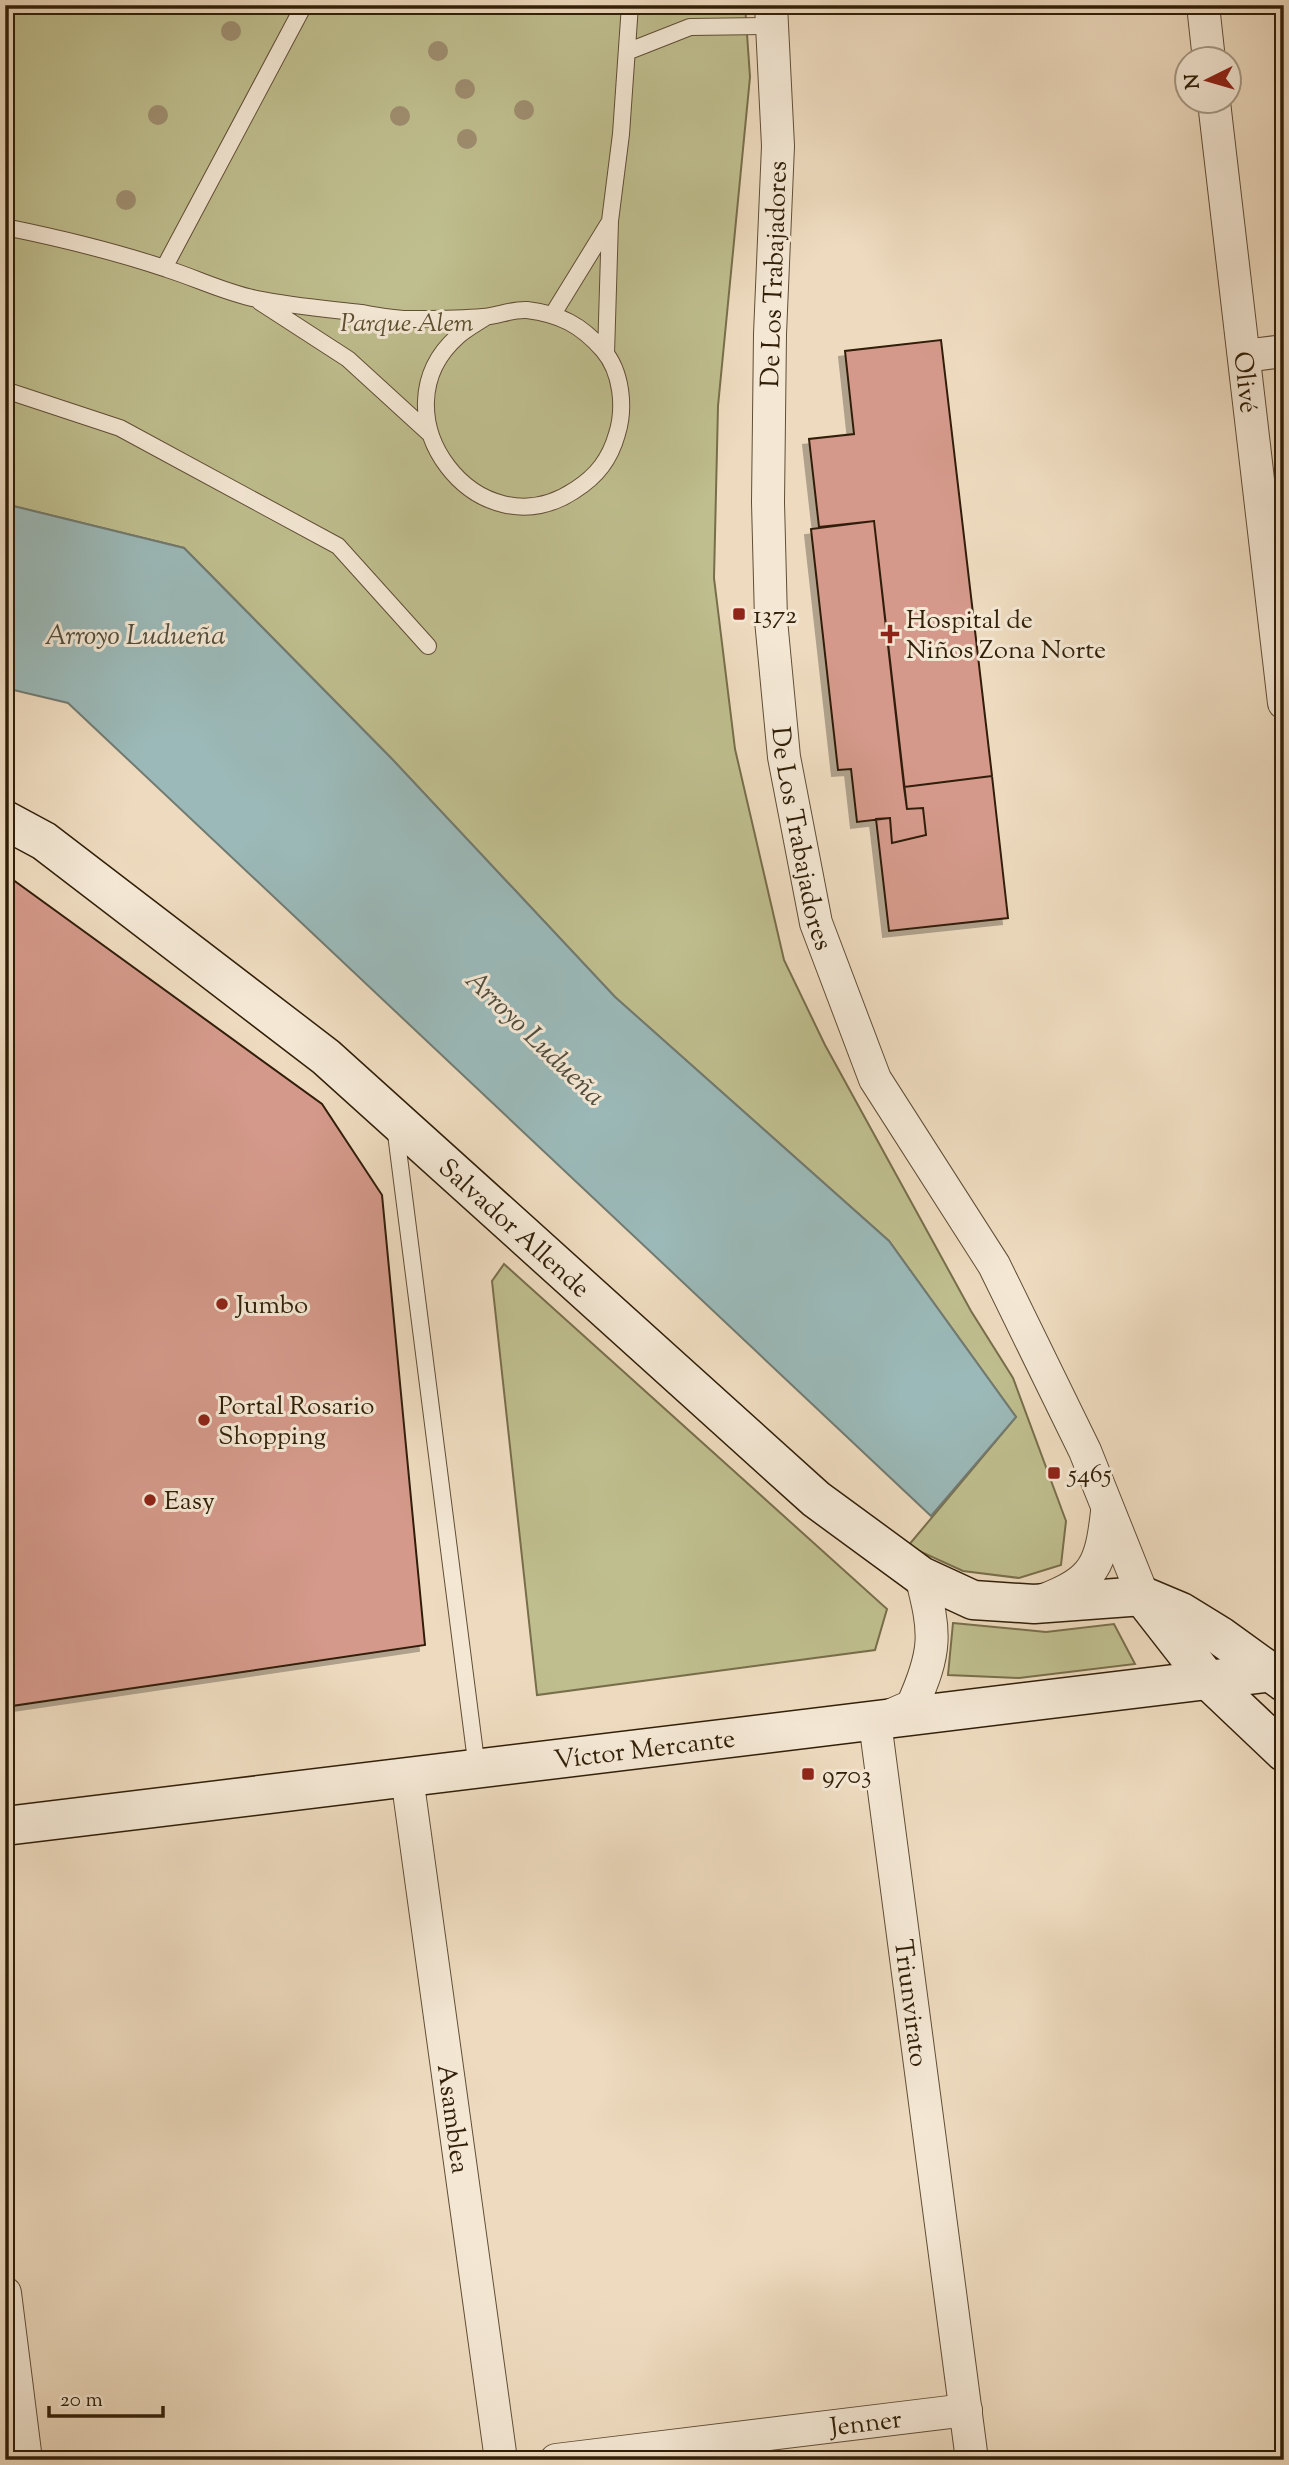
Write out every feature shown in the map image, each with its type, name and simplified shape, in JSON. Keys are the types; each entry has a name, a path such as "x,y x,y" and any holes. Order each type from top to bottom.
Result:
{"street":[{"path":"1203,5 1207,46"},
{"name":"De Los Trabajadores","path":"771,15 778,146 770,334 768,502 771,620 785,757 816,923 875,1079 994,1265 1085,1451 1143,1596"},
{"name":"Olivé","path":"1216,116 1284,703"},
{"path":"1244,356 1284,351"},
{"name":"Salvador Allende","path":"5,820 44,841 326,1057 816,1499 921,1576 973,1600 1034,1604 1143,1596 1181,1612 1280,1675"},
{"name":"Salvador Allende","path":"1034,1604 1075,1589 1102,1554 1107,1510"},
{"path":"874,1721 912,1706 928,1672 934,1624 921,1576"},
{"path":"1143,1596 1206,1678 1284,1752"},
{"name":"Víctor Mercante","path":"5,1826 1206,1678 1280,1675"},
{"name":"Triunvirato","path":"874,1721 972,2460"},
{"name":"Asamblea","path":"407,1777 502,2460"},
{"path":"5,2293 26,2460"},
{"name":"Jenner","path":"556,2460 966,2410"}],"lane":[{"path":"164,268 304,5"},
{"path":"606,354 610,221 629,51 630,5"},
{"path":"629,51 690,26 771,15"},
{"path":"553,314 610,221"},
{"path":"5,227 164,268 255,299 411,320 486,317 519,310 553,314 583,329 606,354 620,385 622,419 612,452 593,479 564,498 531,506 498,503 467,488 443,464 429,433 426,398 436,364 457,336 486,317"},
{"path":"255,299 348,359 429,433"},
{"path":"5,390 120,428 338,545 428,646"},
{"path":"394,1118 477,1769"}],"green space":[{"name":"Parque Alem","path":"5,5 745,5 750,77 718,406 714,578 735,749 784,960 825,1045 971,1311 1013,1378 1066,1521 1061,1565 1019,1578 963,1571 908,1546 1016,1417 889,1241 615,997 392,759 184,548 5,504"},
{"path":"504,1264 887,1609 875,1650 537,1695 492,1281"},
{"path":"953,1623 1046,1632 1114,1624 1135,1664 1019,1678 948,1675"}],"water":[{"name":"Arroyo Ludueña","path":"5,504 184,548 392,759 615,997 889,1241 1016,1417 931,1516 68,703 5,688"}],"building":[{"path":"941,340 992,776 904,787 874,521 819,527 809,439 854,434 845,351"},
{"path":"874,521 907,809 923,808 926,835 892,843 890,818 857,822 851,769 838,770 811,529"},
{"path":"992,776 1008,918 889,931 876,819 890,818 892,843 926,835 923,808 907,809 904,787"},
{"name":"Portal Rosario Shopping","path":"5,874 322,1104 382,1195 425,1645 5,1707"}],"place":[{"name":"1372","path":"739,614"},
{"name":"Hospital de Niños Zona Norte","path":"890,634"},
{"name":"Jumbo","path":"222,1304"},
{"name":"Portal Rosario Shopping","path":"204,1420"},
{"name":"5465","path":"1054,1473"},
{"name":"Easy","path":"150,1500"},
{"name":"9703","path":"808,1774"}]}
